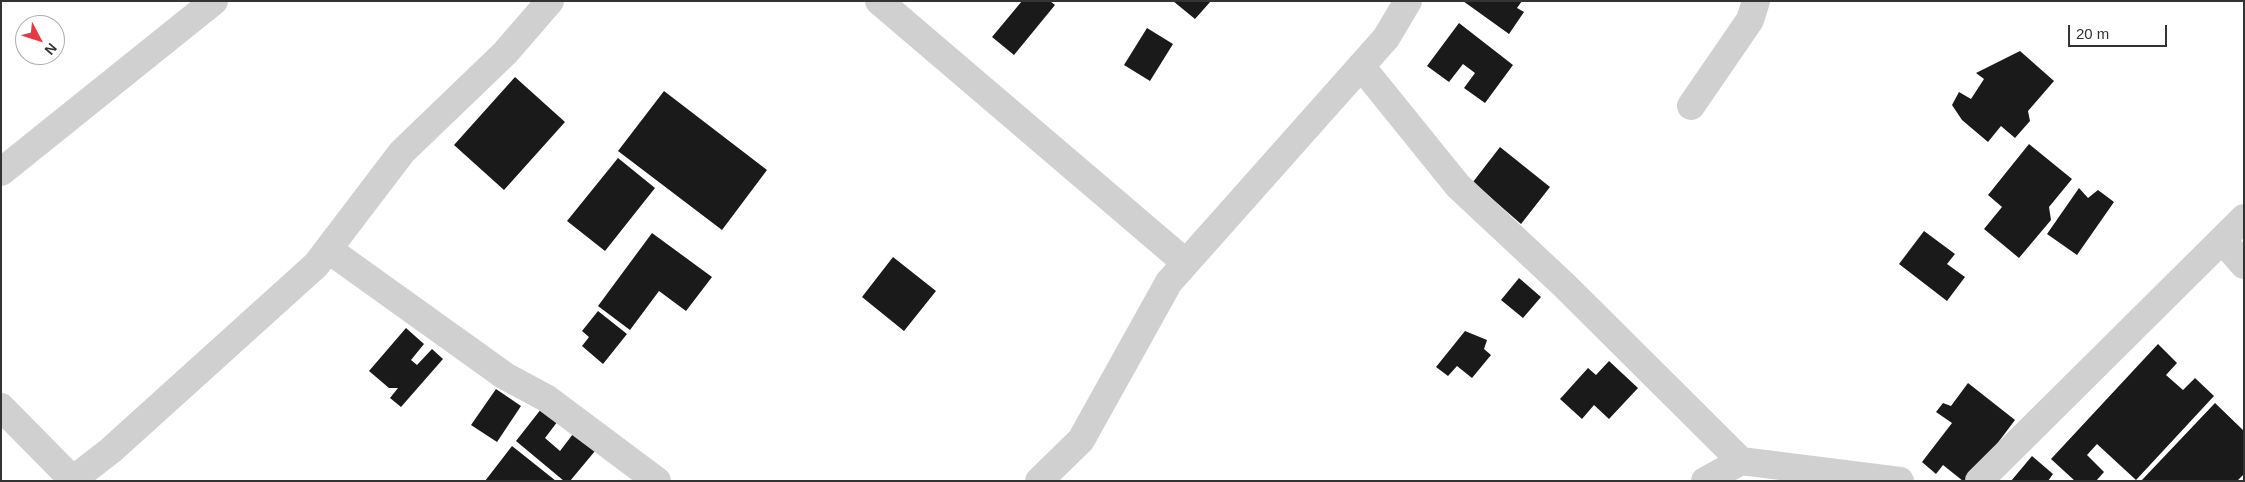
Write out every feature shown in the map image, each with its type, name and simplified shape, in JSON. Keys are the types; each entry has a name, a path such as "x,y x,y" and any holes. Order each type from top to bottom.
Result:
{"street":[{"path":"1,172 214,1"},
{"path":"1,407 72,480 110,451 316,266 402,152 505,53 550,1"},
{"path":"879,1 1186,263"},
{"path":"1039,481 1081,440 1169,282 1386,38 1408,1"},
{"path":"1691,106 1750,20 1756,1"},
{"path":"1361,66 1458,186 1564,285 1741,461"},
{"path":"1979,481 2244,218"},
{"path":"2222,240 2244,265"},
{"path":"329,250 505,376 546,398 657,481"},
{"path":"1706,481 1741,461 1900,481"}],"building":[{"path":"1022,1 1050,1 1055,5 1014,55 992,37"},
{"path":"1173,1 1211,1 1195,19"},
{"path":"1463,1 1522,1 1517,8 1524,12 1509,34"},
{"path":"1459,23 1513,65 1485,103 1464,88 1475,73 1463,64 1449,82 1427,66"},
{"path":"1147,28 1173,44 1150,81 1124,65"},
{"path":"2020,51 2054,81 2028,111 2030,121 2015,138 2001,126 1988,142 1962,120 1952,105 1959,92 1971,99 1984,79 1976,73"},
{"path":"515,77 565,122 504,190 454,145"},
{"path":"664,91 767,170 722,230 618,151"},
{"path":"2029,144 2072,179 2049,207 2051,220 2019,258 1984,229 2002,207 1988,195"},
{"path":"1500,147 1550,187 1521,224 1473,182"},
{"path":"618,158 655,188 605,251 567,221"},
{"path":"2079,188 2088,198 2098,190 2114,202 2077,255 2047,234"},
{"path":"1924,231 1955,254 1947,264 1965,277 1947,301 1899,264"},
{"path":"652,233 712,277 686,311 659,291 630,330 598,306"},
{"path":"893,257 936,291 904,331 862,297"},
{"path":"1519,278 1541,297 1523,318 1501,300"},
{"path":"598,311 627,334 603,364 582,346 589,337 582,331"},
{"path":"406,328 424,344 411,360 417,365 432,349 443,359 401,407 390,398 398,388 389,388 369,371"},
{"path":"1465,331 1487,340 1484,349 1491,355 1472,378 1457,366 1448,376 1436,367"},
{"path":"2158,344 2177,363 2166,375 2183,390 2195,378 2214,396 2136,480 2097,444 2087,455 2104,472 2096,481 2075,481 2051,459"},
{"path":"1609,361 1638,388 1609,419 1594,405 1582,419 1560,399 1588,368 1596,375"},
{"path":"1968,383 2015,420 1969,481 1963,481 1943,465 1936,474 1922,462 1952,423 1936,412 1943,403 1951,406"},
{"path":"496,389 521,406 497,442 471,425"},
{"path":"2215,403 2244,431 2244,474 2237,481 2141,481"},
{"path":"545,404 561,417 545,438 560,451 573,434 595,451 570,481 564,481 516,441"},
{"path":"512,446 556,481 485,481"},
{"path":"2032,456 2053,474 2048,481 2011,481"}]}
